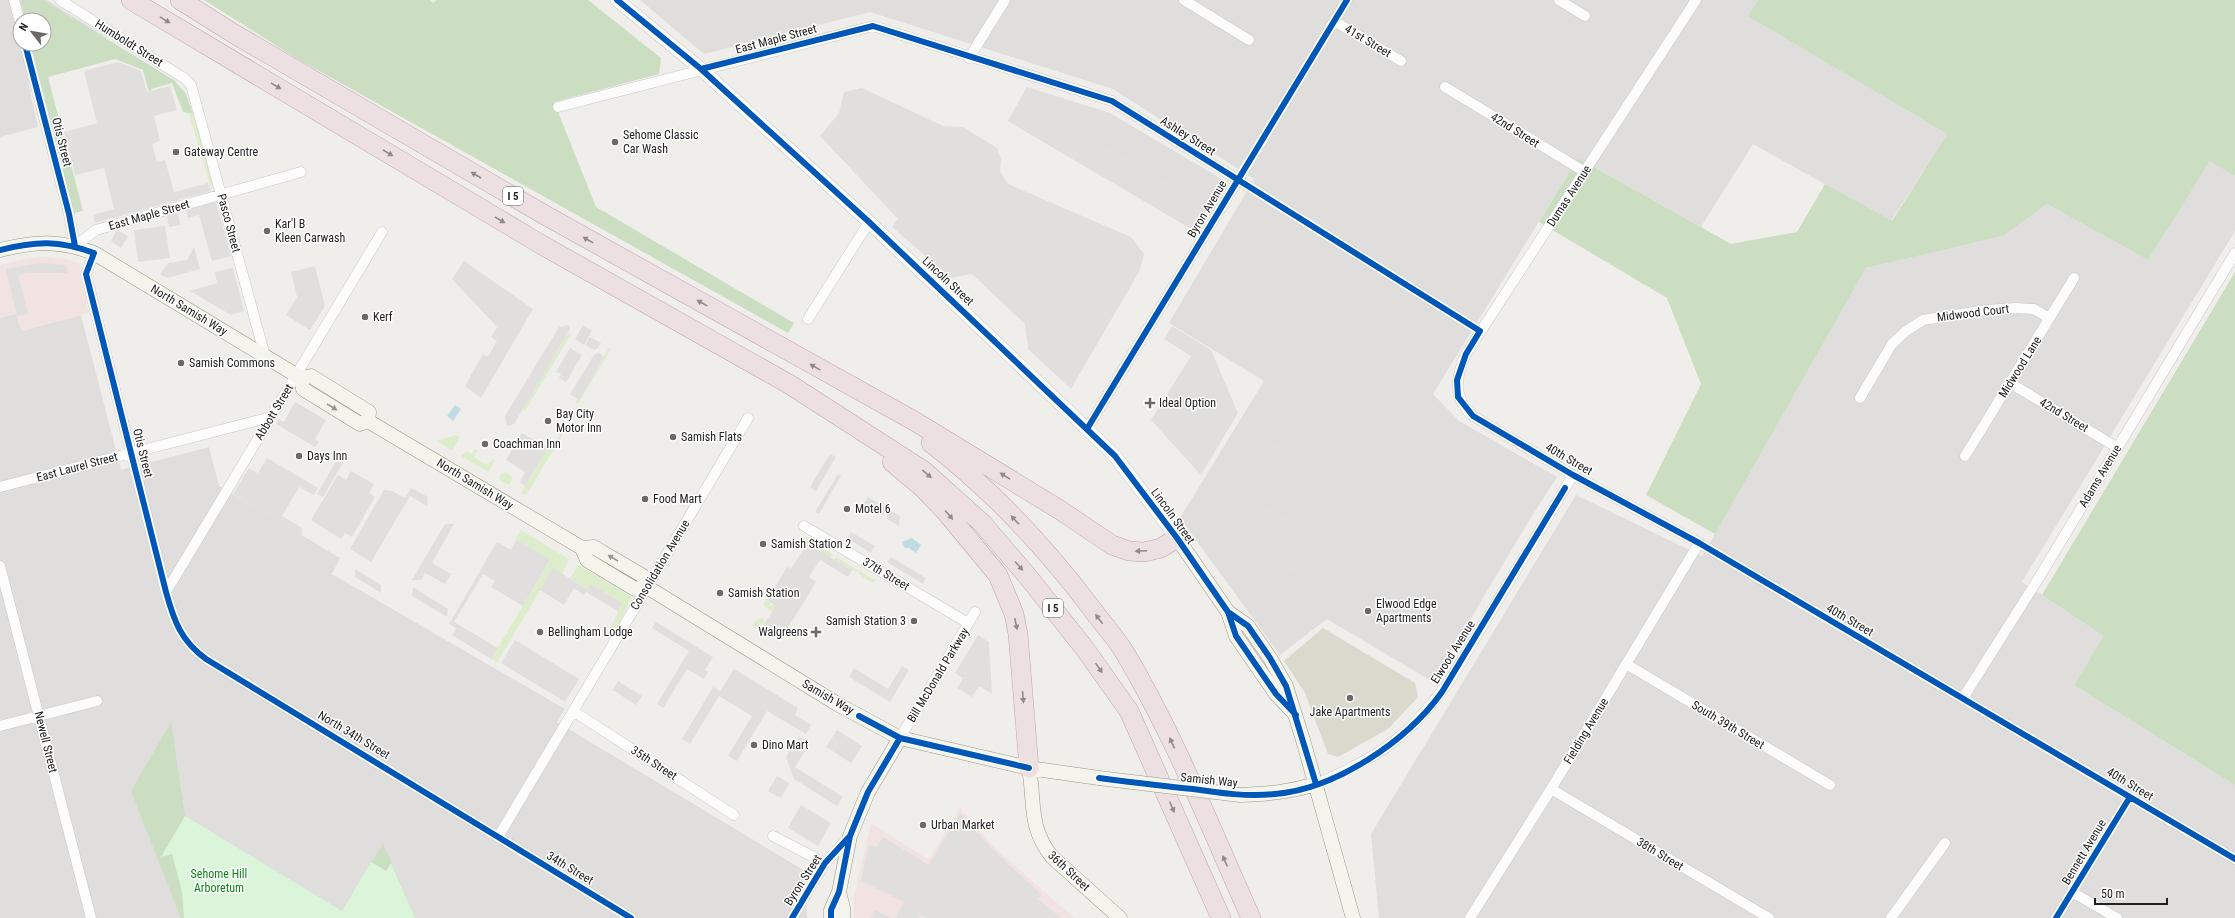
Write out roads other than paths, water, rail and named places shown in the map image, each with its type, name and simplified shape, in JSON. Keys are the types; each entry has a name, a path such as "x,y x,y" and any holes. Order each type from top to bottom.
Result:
{"highway":[{"name":"I 5","path":"131,0 542,244 789,384 924,471 983,524 1029,578 1085,649 1129,711 1221,918"},
{"name":"I 5","path":"180,0 236,35 543,214 849,386 893,414 953,460 1000,504 1062,569 1125,652 1170,739 1251,918"},
{"path":"789,384 872,446 923,488 950,516 998,575 1014,614 1018,634 1029,768"},
{"path":"849,386 916,422 983,462 1112,545 1129,551 1144,552 1161,548 1177,538"}],"main road":[{"path":"0,250 32,243 60,243 75,246"},
{"name":"North Samish Way","path":"75,246 94,253 298,377 311,376 369,412 368,420 582,548 594,547 643,576 647,587"},
{"name":"Lincoln Street","path":"1177,538 1228,612 1248,626 1270,658 1286,686 1316,784"},
{"name":"Samish Way","path":"647,587 839,705 900,738 1029,768 1240,795 1275,794 1297,790 1316,784"},
{"name":"Bill McDonald Parkway","path":"832,918 831,910 839,892 850,836 868,792 900,738"},
{"name":"36th Street","path":"1029,768 1033,819 1044,846 1052,857 1120,918"},
{"path":"1316,784 1353,918"},
{"name":"Bill McDonald Parkway","path":"839,892 843,908 843,918"}],"street":[{"path":"14,0 17,12"},
{"name":"Humboldt Street","path":"60,0 184,78 193,90"},
{"name":"Lincoln Street","path":"617,0 701,70 869,222 1087,429 1115,456 1177,538"},
{"path":"970,58 1005,0"},
{"path":"1184,0 1249,40"},
{"name":"Byron Avenue","path":"1087,429 1347,0"},
{"path":"1559,0 1585,16"},
{"name":"Dumas Avenue","path":"1458,398 1457,389 1460,366 1480,331 1696,0"},
{"name":"41st Street","path":"1334,21 1401,61"},
{"name":"Ashley Street","path":"856,29 873,26 970,58 1112,101 1480,331"},
{"name":"East Maple Street","path":"558,107 856,29"},
{"name":"Otis Street","path":"28,52 69,214 75,246"},
{"name":"42nd Street","path":"1445,87 1585,172"},
{"name":"Pasco Street","path":"193,90 265,356"},
{"name":"East Maple Street","path":"75,246 96,230 301,172"},
{"path":"808,319 869,222"},
{"name":"Abbott Street","path":"166,592 271,417 298,377 382,232"},
{"name":"Otis Street","path":"94,253 86,274 166,592 184,640 197,652"},
{"name":"Adams Avenue","path":"1963,698 2040,576 2235,253"},
{"name":"Midwood Lane","path":"1965,456 2074,278"},
{"name":"Midwood Court","path":"1860,398 1892,344 1906,331 1923,320 1987,310 2015,308 2034,309 2049,318"},
{"name":"42nd Street","path":"2010,383 2118,448"},
{"name":"40th Street","path":"1458,398 1473,416 1573,474 1699,543 2235,859"},
{"name":"East Laurel Street","path":"0,487 271,417"},
{"name":"Consolidation Avenue","path":"498,837 748,418"},
{"name":"Elwood Avenue","path":"1316,784 1383,751 1406,732 1432,705 1450,680 1573,474"},
{"name":"37th Street","path":"804,526 968,623"},
{"name":"Fielding Avenue","path":"1470,918 1551,789 1699,543"},
{"name":"Newell Street","path":"0,566 91,918"},
{"name":"Bill McDonald Parkway","path":"900,738 975,612"},
{"name":"North 34th Street","path":"197,652 498,837"},
{"name":"South 39th Street","path":"1626,664 1830,785"},
{"path":"0,726 97,701"},
{"name":"35th Street","path":"573,711 734,815"},
{"name":"38th Street","path":"1551,789 1769,918"},
{"name":"Bennett Avenue","path":"2056,918 2130,797"},
{"path":"773,836 825,863"},
{"name":"Byron Street","path":"792,918 825,863 850,836"},
{"name":"34th Street","path":"498,837 625,916"},
{"path":"1891,918 1945,843"},
{"path":"2072,892 2117,918"}],"water":[{"path":"455,405 461,409 453,421 447,416"},
{"path":"912,538 921,545 916,553 909,548 905,548 902,542"}],"place":[{"name":"Sehome Classic Car Wash","path":"615,142"},
{"name":"Gateway Centre","path":"176,152"},
{"name":"Kar'l B Kleen Carwash","path":"267,231"},
{"name":"Kerf","path":"365,317"},
{"name":"Samish Commons","path":"181,363"},
{"name":"Ideal Option","path":"1150,403"},
{"name":"Bay City Motor Inn","path":"548,421"},
{"name":"Samish Flats","path":"673,437"},
{"name":"Coachman Inn","path":"485,444"},
{"name":"Days Inn","path":"299,456"},
{"name":"Food Mart","path":"645,499"},
{"name":"Motel 6","path":"847,509"},
{"name":"Samish Station 2","path":"763,544"},
{"name":"Samish Station","path":"720,593"},
{"name":"Elwood Edge Apartments","path":"1368,611"},
{"name":"Samish Station 3","path":"914,621"},
{"name":"Bellingham Lodge","path":"540,632"},
{"name":"Walgreens","path":"816,632"},
{"name":"Jake Apartments","path":"1350,698"},
{"name":"Dino Mart","path":"754,745"},
{"name":"Urban Market","path":"923,825"}],"park label":[{"name":"Sehome Hill Arboretum","path":"219,881"}]}
